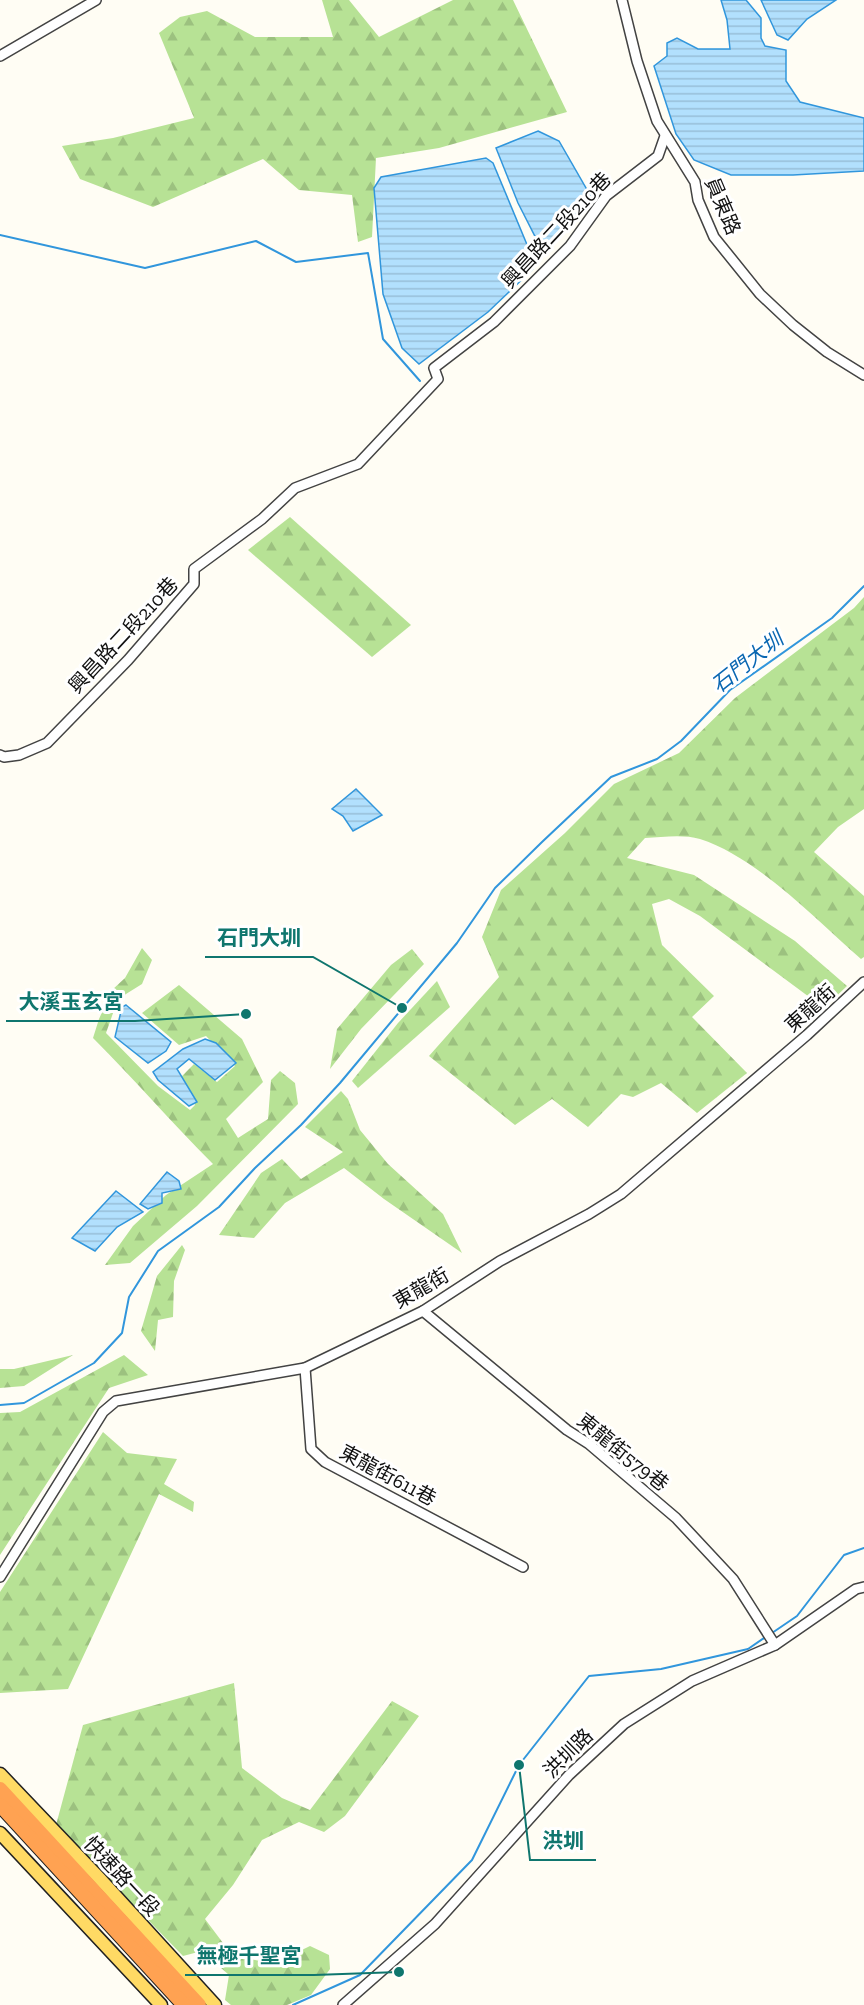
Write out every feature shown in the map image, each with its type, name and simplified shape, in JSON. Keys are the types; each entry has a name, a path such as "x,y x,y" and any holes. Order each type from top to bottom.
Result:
{"highway":[{"path":"0,1789 199,2005"},
{"path":"0,1805 184,2005"}],"main road":[{"name":"快速路一段","path":"0,1774 215,2005"},
{"path":"0,1833 161,2005"}],"street":[{"path":"0,56 96,0"},
{"name":"員東路","path":"622,0 637,61 657,121 695,182 698,200 714,237 760,294 793,325 826,351 864,375"},
{"name":"興昌路二段210巷","path":"2,756 19,755 47,743 129,660 194,584 195,569 262,519 295,488 358,464 438,380 434,368 494,322 570,246 606,196 658,156 665,136"},
{"name":"東龍街","path":"0,1576 103,1412 116,1401 305,1368 423,1311 500,1261 589,1214 621,1194 807,1035 864,982"},
{"name":"東龍街579巷","path":"423,1311 567,1430 589,1444 676,1518 733,1578 776,1646"},
{"name":"東龍街611巷","path":"305,1368 311,1449 325,1462 523,1567"},
{"name":"洪圳路","path":"342,2005 435,1924 569,1775 624,1724 692,1681 776,1646 856,1589 864,1587"}],"green space":[{"path":"322,0 349,0 379,37 453,0 513,0 567,112 439,148 376,158 372,237 358,242 352,195 299,190 263,159 153,207 80,179 62,146 113,138 194,118 159,33 180,17 207,11 255,37 333,37"},
{"path":"290,517 411,625 372,657 248,550"},
{"path":"864,597 864,809 838,827 814,852 864,896 864,957 861,959 764,875 743,860 700,839 673,836 645,838 627,858 694,875 795,941 847,986 824,1008 700,916 669,899 652,904 662,945 714,996 692,1017 747,1073 697,1113 661,1083 633,1097 621,1094 588,1127 552,1099 515,1125 429,1056 499,977 482,937 501,890 565,833 614,784 679,753 735,698 854,608"},
{"path":"142,948 152,960 142,984 118,999 106,1033 158,1086 190,1110 195,1105 181,1077 194,1064 217,1082 235,1066 206,1036 179,1045 142,1013 179,985 242,1039 263,1082 226,1119 238,1138 268,1119 271,1080 280,1071 295,1083 298,1104 197,1206 130,1263 105,1265 133,1226 166,1195 213,1164 93,1038 112,990 125,978"},
{"path":"412,949 424,964 361,1029 330,1069 337,1029 391,965"},
{"path":"437,981 450,1007 358,1088 352,1081 398,1023"},
{"path":"341,1091 348,1099 360,1130 388,1164 443,1214 462,1253 344,1168 285,1203 254,1238 219,1235 261,1173 282,1159 301,1179 343,1152 305,1127"},
{"path":"182,1245 185,1250 174,1281 173,1317 158,1320 155,1351 141,1331 157,1276"},
{"path":"73,1355 24,1386 0,1388 0,1369 14,1369"},
{"path":"124,1355 148,1375 109,1388 0,1555 0,1413 20,1412"},
{"path":"103,1432 127,1453 177,1459 164,1484 194,1502 193,1512 159,1494 68,1689 0,1693 0,1592"},
{"path":"234,1683 242,1768 282,1798 310,1810 392,1701 419,1716 345,1816 324,1832 299,1822 262,1840 233,1885 205,1919 232,1955 273,1964 310,1946 329,1955 330,1969 311,1995 287,2005 231,2005 225,2000 229,1975 202,1951 183,1956 56,1825 83,1725"}],"water":[{"path":"721,0 746,0 761,18 761,38 765,46 786,50 786,81 800,102 864,118 864,171 793,175 731,175 694,160 676,134 654,66 667,56 667,43 677,38 698,49 730,49 727,20"},
{"path":"761,0 836,0 807,19 788,40 777,35"},
{"path":"538,131 559,141 590,195 544,254 518,203 496,148"},
{"path":"486,158 493,163 533,259 533,269 488,312 419,364 402,348 383,294 374,188 381,177"},
{"path":"356,789 382,815 353,831 343,816 332,809"},
{"path":"126,1005 171,1042 166,1051 148,1063 115,1037 122,1007"},
{"path":"205,1039 216,1043 236,1063 215,1080 189,1059 177,1069 197,1102 189,1106 158,1080 153,1072 183,1049"},
{"path":"167,1172 179,1181 181,1189 162,1193 162,1203 148,1209 140,1204"},
{"path":"116,1191 143,1212 117,1227 95,1251 72,1238"}],"waterway":[{"path":"0,235 145,268 256,241 296,262 368,253 383,339 420,381"},
{"name":"石門大圳","path":"0,1405 24,1403 94,1363 122,1333 129,1297 158,1251 219,1207 255,1168 301,1125 340,1083 457,943 495,888 542,842 611,777 657,759 681,741 730,690 832,618 864,586"},
{"path":"772,1633 797,1616 844,1555 864,1548"},
{"path":"293,2005 360,1975 472,1860 519,1765 589,1676 661,1669 748,1649 767,1636"}],"place":[{"name":"石門大圳","path":"402,1008"},
{"name":"大溪玉玄宮","path":"246,1014"},
{"name":"洪圳","path":"519,1765"},
{"name":"無極千聖宮","path":"399,1972"}]}
